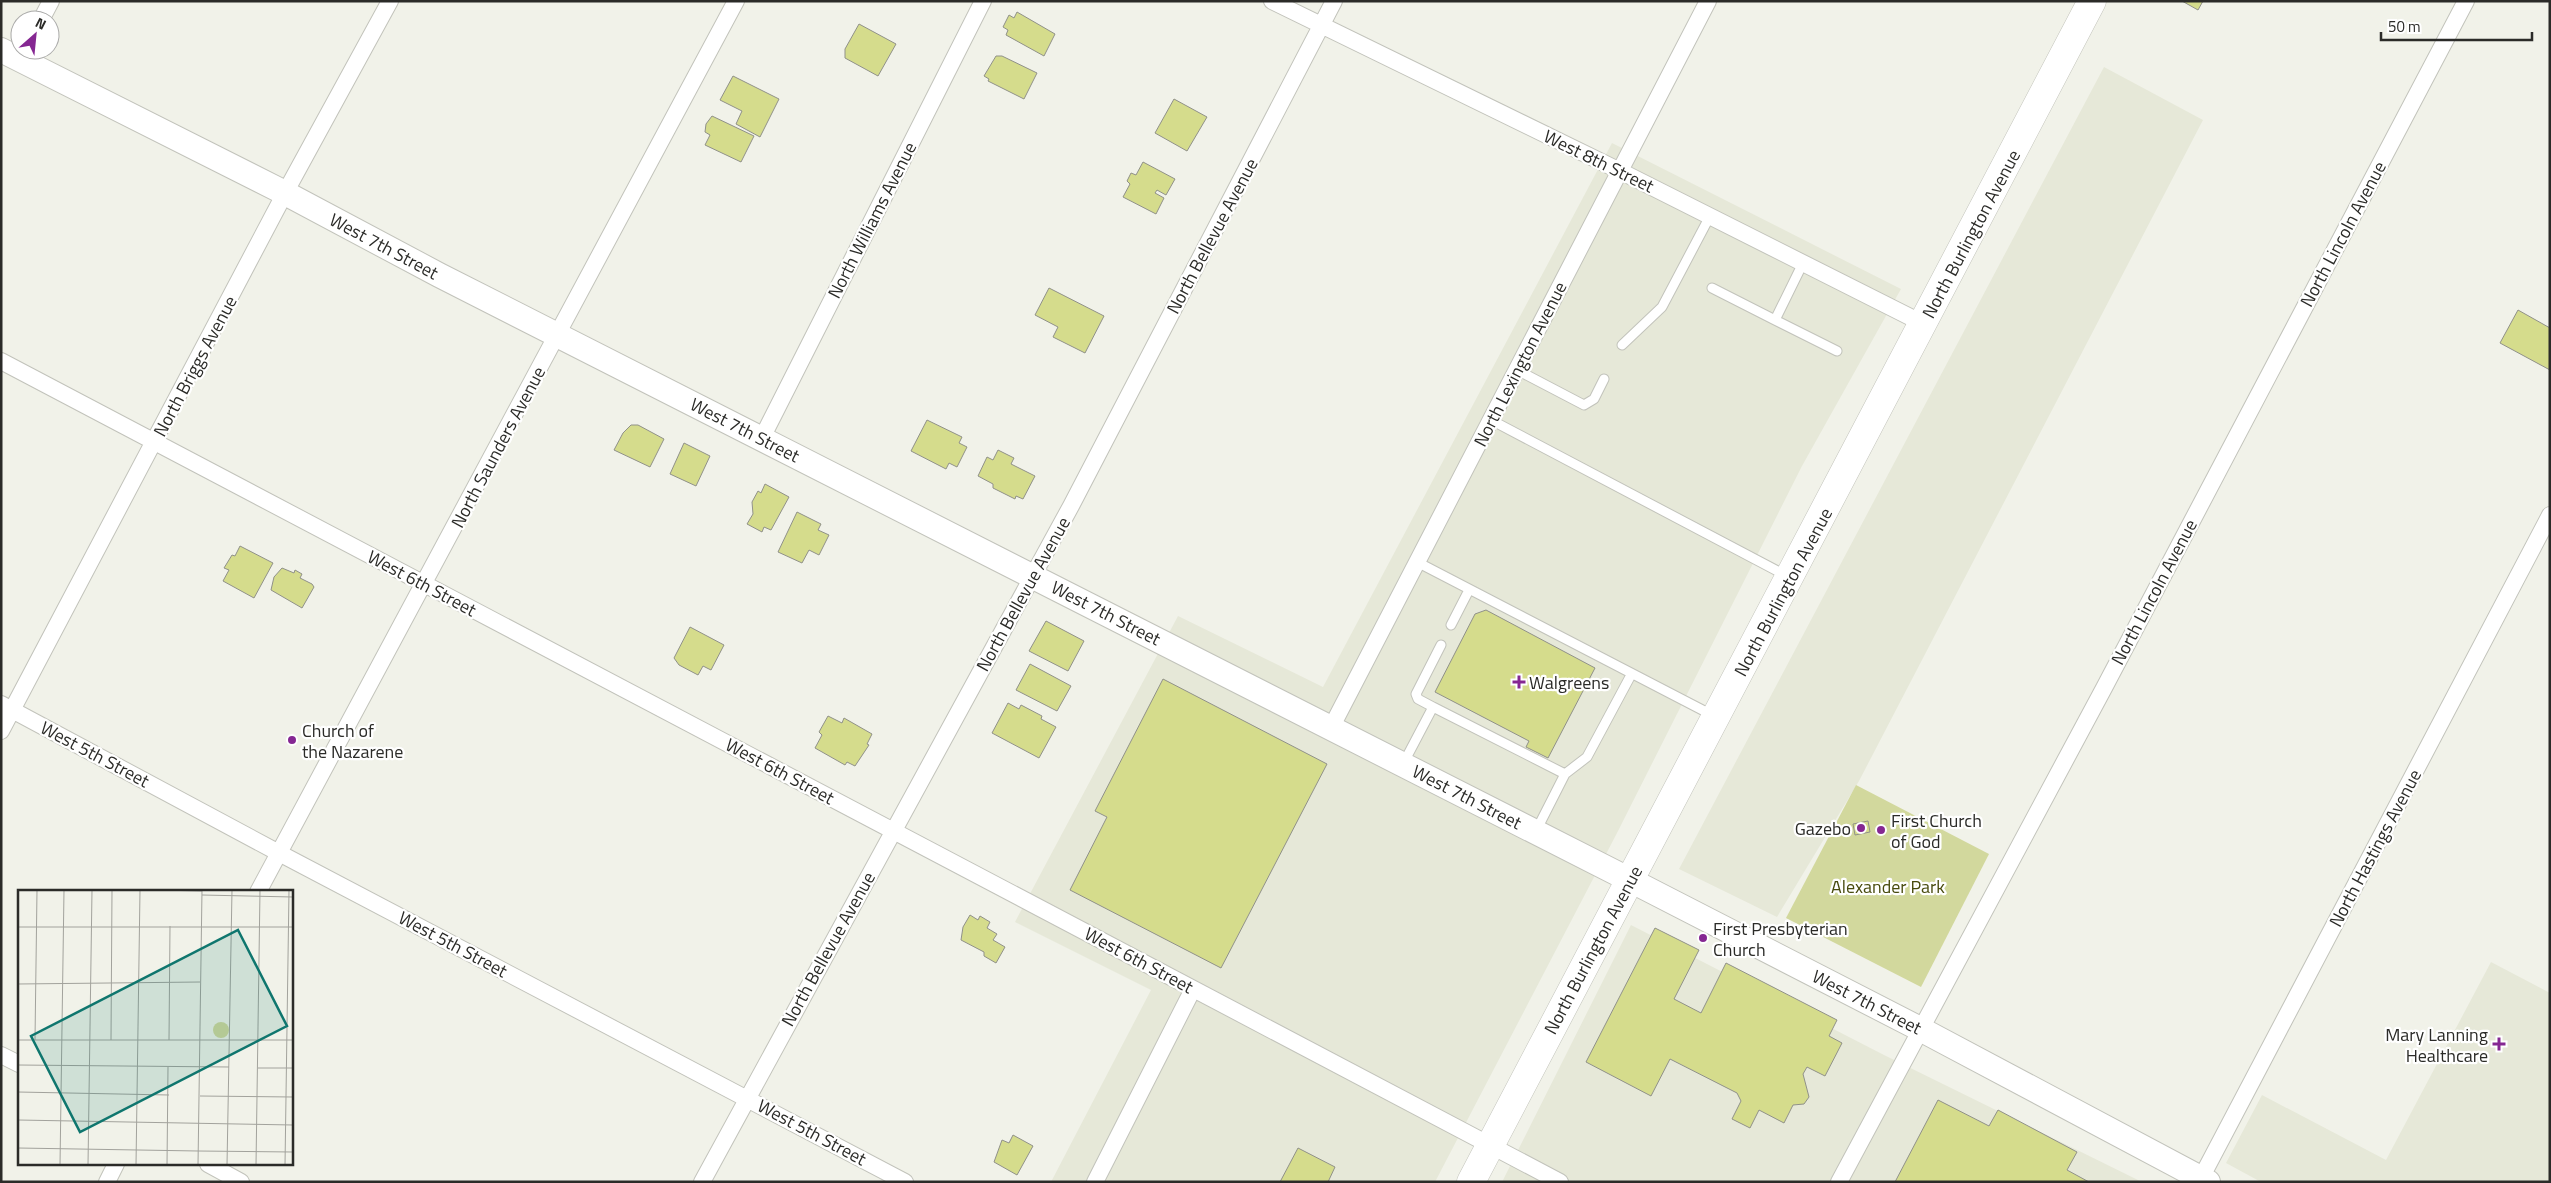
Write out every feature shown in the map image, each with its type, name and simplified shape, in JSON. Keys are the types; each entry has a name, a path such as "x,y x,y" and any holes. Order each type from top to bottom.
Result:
{"highway":[{"name":"North Burlington Avenue","path":"1471,1182 1924,324 2092,1"}],"main road":[{"name":"West 7th Street","path":"29,60 439,275 1922,1030 2203,1181"}],"street":[{"name":"North Briggs Avenue","path":"1,731 7,707 155,442 285,193 390,1"},
{"name":"North Saunders Avenue","path":"259,890 425,584 736,1"},
{"name":"North Williams Avenue","path":"762,438 983,1"},
{"name":"West 8th Street","path":"1272,1 1620,171 1924,324"},
{"name":"North Bellevue Avenue","path":"702,1182 746,1097 894,831 1032,576 1334,1"},
{"name":"North Lexington Avenue","path":"1331,728 1708,1"},
{"name":"North Lincoln Avenue","path":"1839,1182 1922,1030 2466,1"},
{"name":"West 6th Street","path":"1,361 1560,1182"},
{"name":"North Hastings Avenue","path":"2203,1181 2550,515"},
{"name":"West 5th Street","path":"7,707 279,853 906,1182"},
{"path":"1095,1182 1193,989"},
{"path":"1,1055 18,1064"},
{"path":"107,1182 115,1166"},
{"path":"212,1166 241,1182"}],"lane":[{"path":"1622,345 1662,307 1710,216"},
{"path":"1774,320 1803,263"},
{"path":"1712,288 1837,351"},
{"path":"1516,370 1584,405 1594,399 1604,379"},
{"path":"1490,420 1790,577"},
{"path":"1417,562 1717,717"},
{"path":"1451,625 1469,590"},
{"path":"1441,645 1416,694 1418,699 1565,774"},
{"path":"1536,832 1565,774 1587,757 1631,675"},
{"path":"1403,765 1433,707"}],"shaded area":[{"path":"2104,67 2203,120 1859,781 1777,917 1679,869"},
{"path":"1612,143 1901,289 1802,466 1617,833 1435,1182 1051,1182 1151,990 1015,922 1178,616 1323,687"},
{"path":"1631,925 1884,1055 2142,1182 1502,1182"},
{"name":"Mary Lanning Healthcare","path":"2491,962 2550,993 2550,1182 2261,1182 2226,1163 2262,1095 2386,1160"}],"green space":[{"name":"Alexander Park","path":"1856,785 1989,854 1921,987 1786,918"}],"building":[{"path":"2182,1 2203,1 2198,10"},
{"path":"1017,12 1055,34 1044,56 1006,35 1008,30 1003,27 1009,15 1014,18"},
{"path":"859,24 896,44 878,76 845,58 845,49"},
{"path":"996,56 1002,56 1037,73 1024,99 988,81 989,79 984,76"},
{"path":"733,76 779,99 760,137 736,124 742,111 720,100"},
{"path":"1174,99 1207,117 1187,151 1155,133"},
{"path":"712,116 754,136 741,162 705,145 710,135 705,132 706,124"},
{"path":"1143,162 1175,179 1166,195 1157,190 1155,193 1164,198 1156,214 1123,197 1130,184 1127,181 1131,173 1136,175"},
{"path":"1049,288 1104,316 1085,353 1053,337 1058,327 1035,315"},
{"path":"2518,310 2550,328 2550,370 2500,343"},
{"path":"927,420 962,437 959,443 967,447 957,467 949,463 946,469 911,451"},
{"path":"631,425 638,425 664,439 650,467 614,450 623,433"},
{"path":"684,443 710,456 696,486 670,474"},
{"path":"998,450 1014,458 1011,464 1035,476 1023,499 1016,496 1015,499 993,488 993,484 978,476 987,457 993,460"},
{"path":"765,484 789,497 771,530 764,527 762,532 747,524 753,514 752,502 758,491 761,493"},
{"path":"797,512 821,524 818,530 829,535 819,555 809,550 802,563 778,552"},
{"path":"240,546 273,563 254,598 223,581 229,570 224,568 232,555 235,556"},
{"path":"282,568 294,573 295,570 302,574 300,578 314,587 302,608 271,590 274,577"},
{"path":"1486,610 1595,668 1548,758 1526,747 1529,741 1435,692 1475,614"},
{"path":"1046,621 1084,641 1068,671 1029,651"},
{"path":"690,627 724,645 711,670 703,666 698,675 679,665 674,658"},
{"path":"1030,664 1071,686 1057,711 1016,690"},
{"path":"1163,679 1327,764 1221,968 1070,890 1107,817 1095,811"},
{"path":"1008,703 1019,709 1021,705 1042,716 1041,719 1056,727 1039,758 992,733"},
{"path":"828,716 842,723 844,718 872,734 867,744 869,745 855,766 847,762 845,765 815,748 822,735 819,732"},
{"name":"Gazebo","path":"1868,821 1870,832 1855,835 1853,824"},
{"path":"970,915 978,920 980,916 990,922 987,928 997,934 993,940 1005,947 996,963 984,956 984,952 961,940 963,927"},
{"path":"1655,928 1699,950 1674,999 1701,1013 1726,963 1837,1020 1829,1036 1842,1043 1825,1076 1807,1067 1803,1074 1809,1097 1804,1104 1793,1105 1784,1123 1759,1110 1750,1128 1732,1119 1741,1101 1737,1093 1670,1059 1651,1096 1586,1062"},
{"path":"1938,1100 1989,1126 1998,1110 2077,1152 2067,1170 2089,1182 1895,1182"},
{"path":"1013,1135 1033,1146 1017,1175 994,1162 1002,1140 1009,1143"},
{"path":"1298,1148 1335,1167 1328,1182 1280,1182"}],"place":[{"name":"Walgreens","path":"1519,682"},
{"name":"Church of the Nazarene","path":"292,740"},
{"name":"Gazebo","path":"1861,828"},
{"name":"First Church of God","path":"1881,830"},
{"name":"First Presbyterian Church","path":"1703,938"},
{"name":"Mary Lanning Healthcare","path":"2499,1044"}]}
